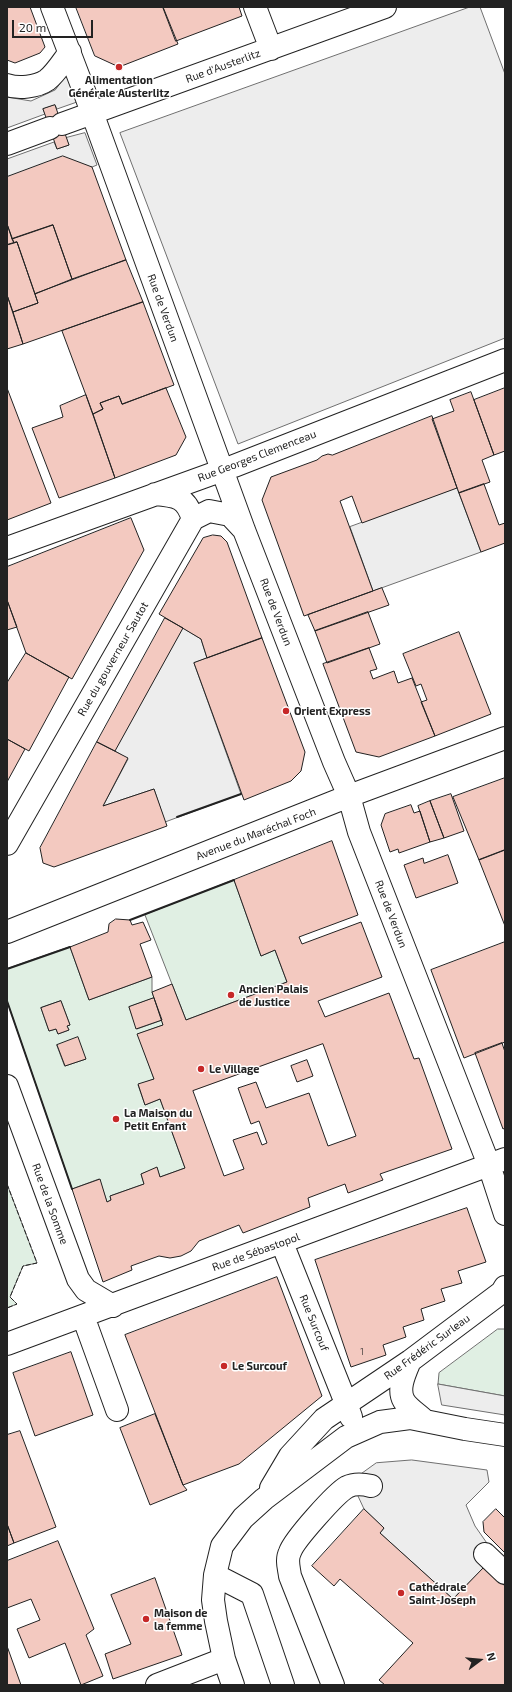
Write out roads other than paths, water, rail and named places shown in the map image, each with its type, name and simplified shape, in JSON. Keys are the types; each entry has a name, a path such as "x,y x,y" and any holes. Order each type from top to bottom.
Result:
{"street":[{"name":"Rue de Verdun","path":"52,7 70,52 244,530 334,762 349,796 359,832 497,1162 505,1214"},
{"path":"254,7 270,49"},
{"name":"Rue d'Austerlitz","path":"7,144 385,7"},
{"path":"7,85 13,87 29,86 47,80 70,52"},
{"name":"Rue Georges Clemenceau","path":"7,548 223,470 505,360"},
{"path":"155,494 174,496 189,506 193,519 209,511 230,515 244,530"},
{"name":"Rue du gouverneur Sautot","path":"7,844 193,519"},
{"name":"Avenue du Maréchal Foch","path":"7,932 349,796 505,738"},
{"name":"Rue de la Somme","path":"7,1086 78,1279 86,1290 113,1306"},
{"name":"Rue de Sébastopol","path":"7,1344 113,1306 497,1162"},
{"name":"Rue Surcouf","path":"282,1243 346,1402"},
{"name":"Rue Frédéric Surleau","path":"264,1499 290,1456 324,1419 346,1402 410,1361 502,1292 505,1287"},
{"path":"83,1316 117,1410"},
{"path":"410,1361 402,1380 404,1401 425,1421"},
{"path":"346,1402 351,1416 346,1437"},
{"name":"Rue Frédéric Surleau","path":"233,1685 224,1659 213,1600 215,1575 222,1546 243,1518 264,1499 346,1437 380,1422 410,1418 464,1429 505,1435"},
{"path":"333,1685 290,1576 288,1557 294,1545 342,1491 353,1485 360,1484 372,1486"},
{"path":"486,1554 505,1573"},
{"path":"215,1575 252,1594 284,1685"},
{"path":"156,1685 224,1659"}],"place":[{"name":"Alimentation Générale Austerlitz","path":"119,67"},
{"name":"Orient Express","path":"286,711"},
{"name":"Ancien Palais de Justice","path":"231,995"},
{"name":"Le Village","path":"201,1069"},
{"name":"La Maison du Petit Enfant","path":"116,1119"},
{"name":"Le Surcouf","path":"224,1366"},
{"name":"Cathédrale Saint-Joseph","path":"401,1593"},
{"name":"Maison de la femme","path":"146,1619"}]}
